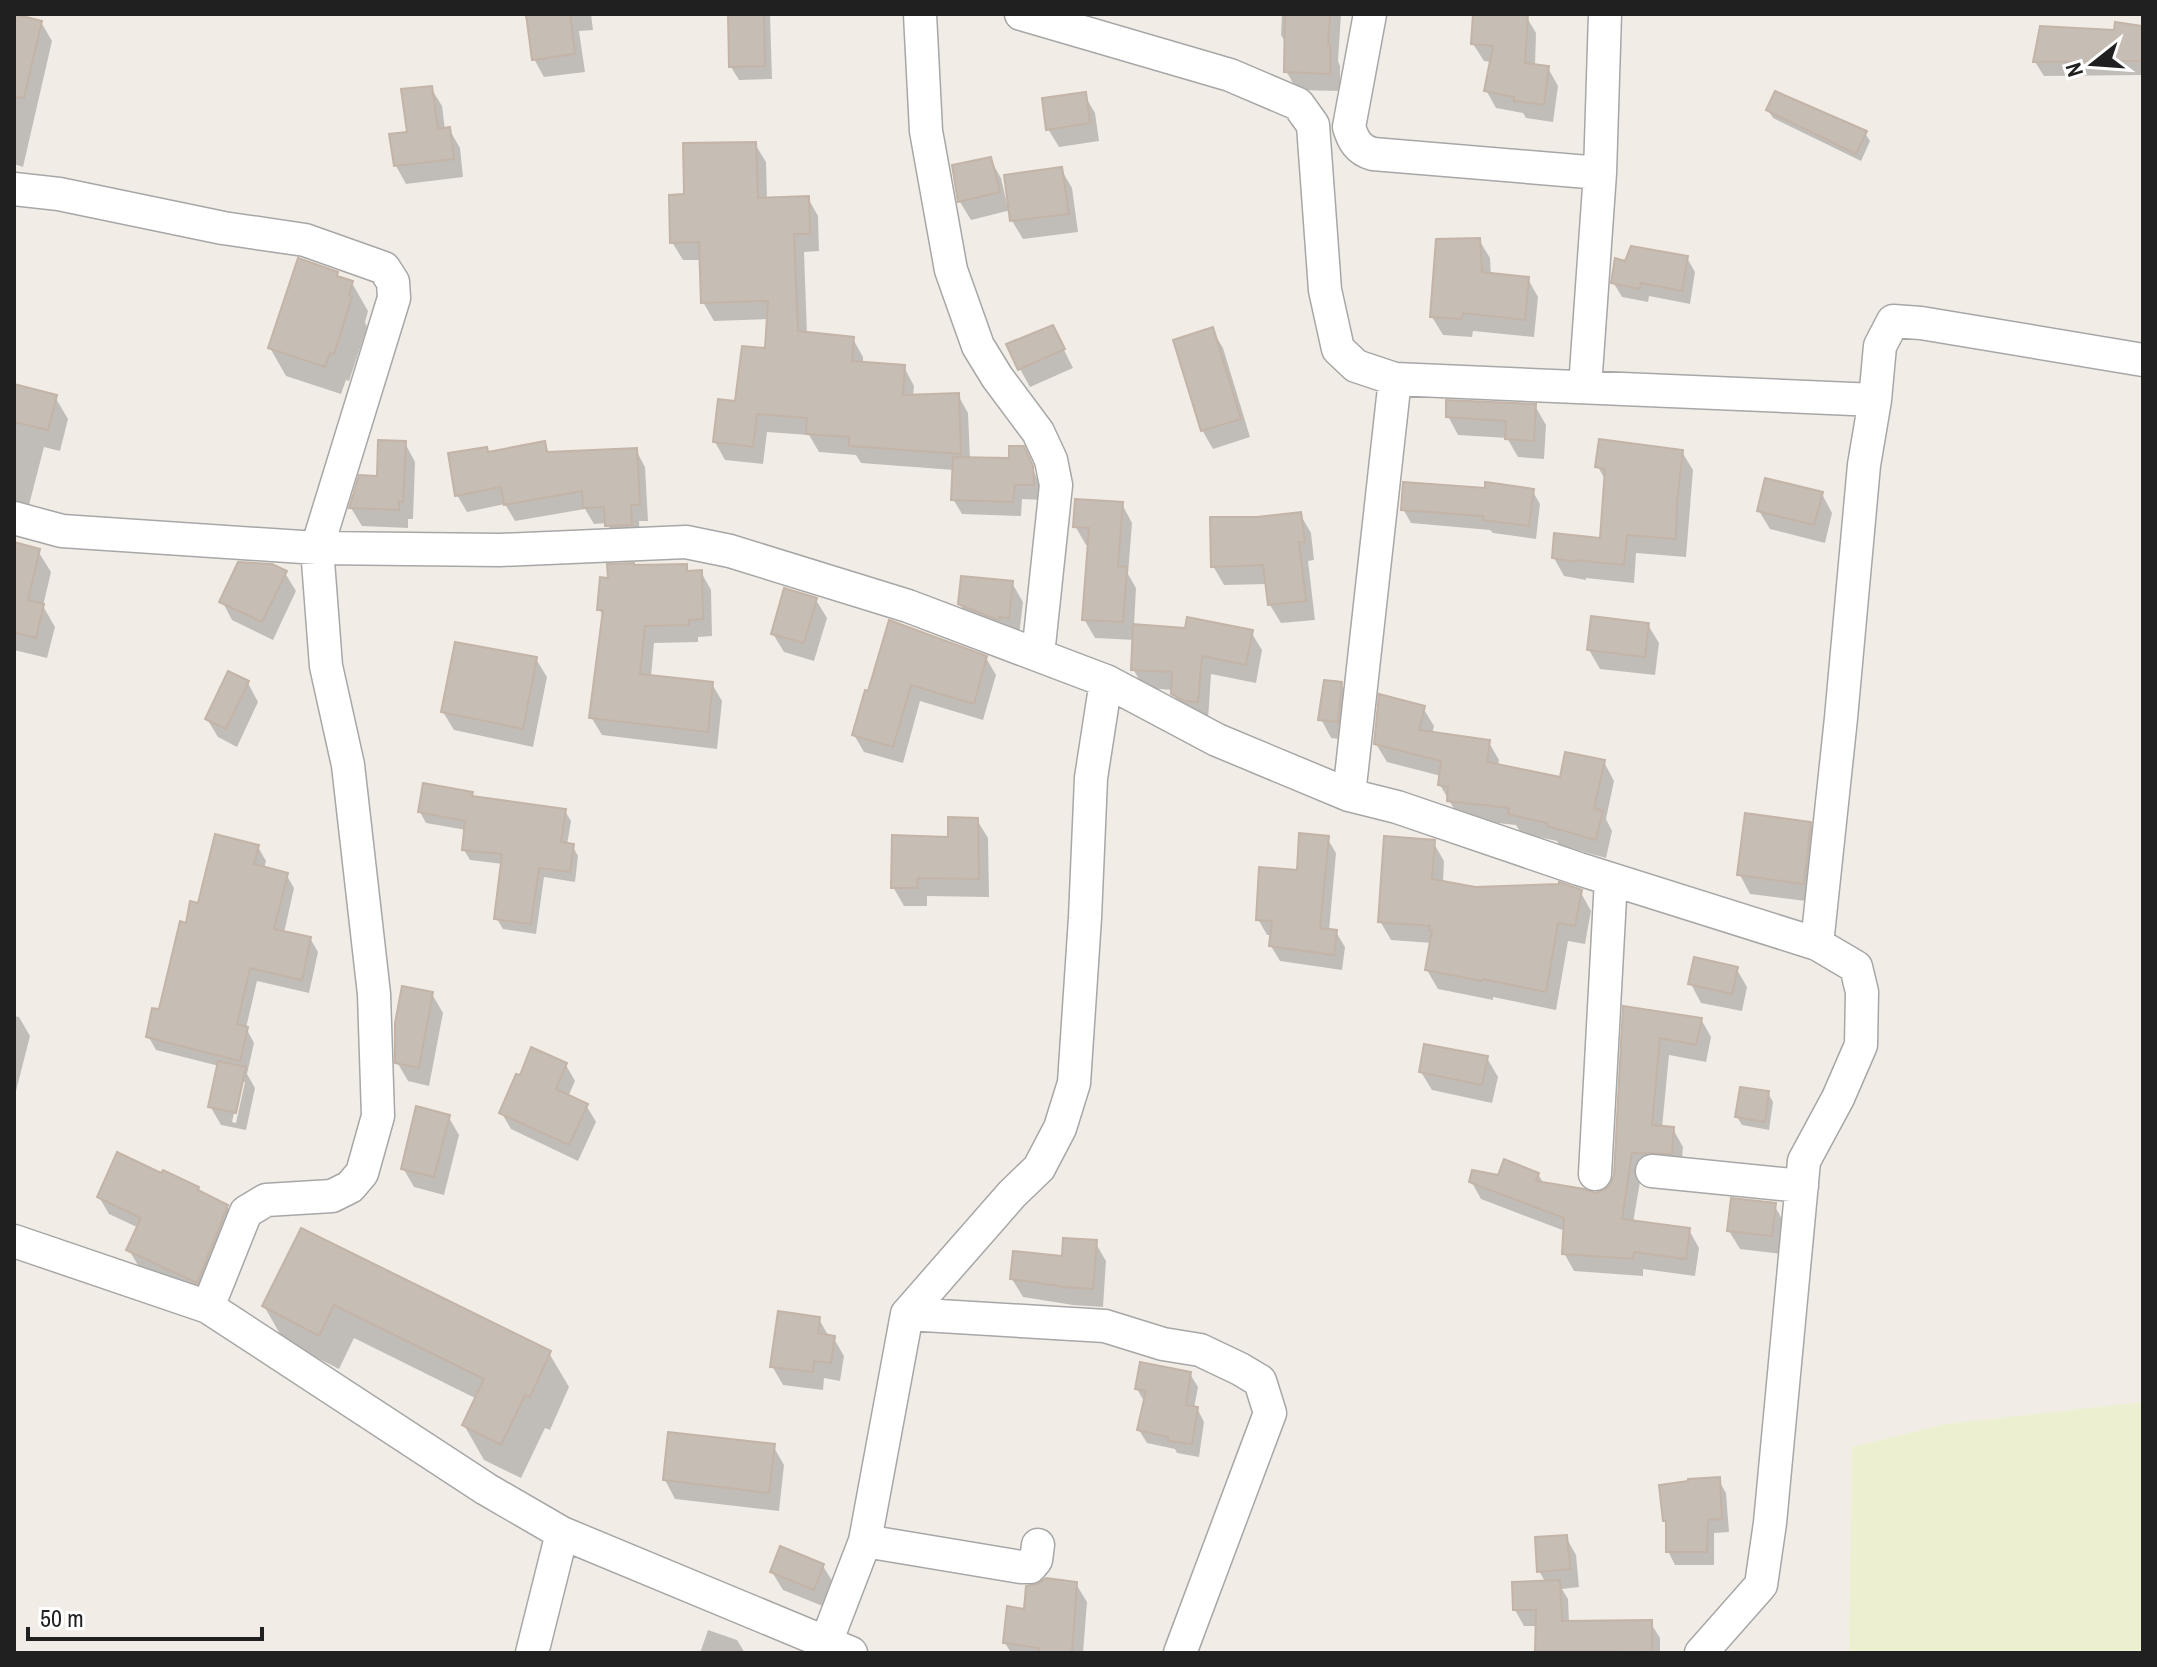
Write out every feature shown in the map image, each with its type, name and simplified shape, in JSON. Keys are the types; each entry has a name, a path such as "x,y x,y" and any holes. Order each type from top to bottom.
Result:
{"street":[{"path":"920,14 926,131 951,270 978,346 1038,432 1051,460 1056,485 1038,655"},
{"path":"1021,14 1230,75 1298,104 1313,125 1325,290 1338,349 1356,366 1395,379 1875,400"},
{"path":"1370,14 1349,127 1352,138 1364,152 1600,173"},
{"path":"1585,387 1600,173 1605,14"},
{"path":"14,189 59,194 223,228 305,240 384,268 393,282 394,298 317,548 326,666 348,765 374,994 378,1116 362,1173 350,1187 332,1196 266,1200 246,1212 208,1307"},
{"path":"1817,944 1864,465 1880,346 1893,321 2143,360"},
{"path":"1349,795 1395,379"},
{"path":"14,518 62,531 317,548 500,550 686,542 730,551 908,606 1106,681 1217,740 1349,795 1397,807 1817,944 1856,967 1862,992 1861,1045 1838,1098 1804,1161 1761,1585 1701,1653"},
{"path":"14,1241 208,1307 486,1489 562,1533 833,1649 865,1541 907,1314 1012,1194 1039,1168 1060,1128 1074,1083 1091,778 1106,681"},
{"path":"1595,1174 1611,879"},
{"path":"1652,1171 1802,1186"},
{"path":"907,1314 1105,1326 1163,1344 1200,1350 1260,1381 1270,1413 1180,1653"},
{"path":"532,1653 562,1533"},
{"path":"865,1541 1021,1567 1030,1567 1036,1560 1038,1545"}],"green space":[{"path":"2143,1402 2143,1653 1849,1653 1852,1447 1946,1424"}],"building":[{"path":"14,14 42,21 24,98 14,97"},
{"path":"526,14 570,14 575,54 532,60"},
{"path":"728,14 764,14 765,66 729,67"},
{"path":"1285,14 1330,14 1330,74 1284,72"},
{"path":"1473,14 1528,14 1525,63 1549,66 1544,105 1514,101 1514,97 1484,91 1493,46 1471,44"},
{"path":"2115,22 2143,26 2143,61 2033,62 2040,26 2114,30"},
{"path":"432,86 438,129 450,127 454,159 394,166 389,134 407,132 401,89"},
{"path":"1775,91 1867,131 1856,154 1766,110"},
{"path":"1086,92 1090,123 1046,130 1042,98"},
{"path":"756,142 758,198 809,196 810,234 794,234 798,331 854,337 852,361 905,365 903,395 959,393 961,454 849,446 849,437 806,434 807,418 757,414 753,447 713,442 718,399 735,401 742,346 765,348 768,301 701,303 699,242 670,243 669,195 684,194 683,143"},
{"path":"991,157 1000,192 958,202 952,165"},
{"path":"1062,167 1069,214 1010,221 1004,175"},
{"path":"1480,238 1482,272 1529,277 1525,320 1463,313 1462,319 1430,317 1436,239"},
{"path":"1631,246 1688,256 1682,291 1641,283 1640,289 1611,283 1615,258 1625,261"},
{"path":"298,258 338,272 337,276 353,281 349,295 352,297 334,354 330,353 325,367 268,348"},
{"path":"1053,325 1065,349 1018,370 1006,344"},
{"path":"1213,327 1241,419 1201,431 1173,340"},
{"path":"14,384 57,395 48,430 14,422"},
{"path":"1446,400 1536,404 1534,441 1505,439 1506,421 1446,417"},
{"path":"1599,439 1683,450 1676,539 1627,535 1624,565 1552,558 1554,533 1600,538 1605,469 1595,467"},
{"path":"378,440 406,441 403,502 399,501 399,510 349,508 359,475 377,476"},
{"path":"545,441 547,452 637,448 640,505 631,505 632,525 605,526 604,507 583,508 582,491 504,505 501,487 455,496 448,453 487,447 488,452"},
{"path":"1009,446 1024,446 1033,466 1034,485 1015,485 1013,502 951,500 953,457 1009,458"},
{"path":"1765,478 1823,492 1814,525 1757,511"},
{"path":"1403,482 1485,488 1485,482 1534,489 1529,526 1483,520 1483,516 1401,510"},
{"path":"1075,499 1123,502 1118,566 1127,567 1123,622 1082,620 1089,528 1073,527"},
{"path":"1301,512 1305,542 1299,542 1306,601 1268,605 1263,565 1211,567 1210,517 1257,517"},
{"path":"14,542 40,549 28,600 44,604 36,638 14,632"},
{"path":"238,562 272,564 287,571 262,622 219,602"},
{"path":"607,564 687,564 687,571 702,570 703,619 689,620 689,625 645,626 640,674 713,682 708,732 589,718 603,610 597,610 600,577 608,578"},
{"path":"961,576 1013,581 1009,618 999,617 998,620 958,604"},
{"path":"784,588 817,598 804,643 771,634"},
{"path":"1591,616 1649,623 1645,657 1587,650"},
{"path":"1187,617 1253,630 1246,665 1202,656 1198,702 1184,701 1171,694 1172,672 1131,670 1133,624 1185,628"},
{"path":"889,620 987,656 974,704 911,685 893,747 852,735"},
{"path":"455,642 537,657 523,729 441,712"},
{"path":"228,671 249,681 226,729 205,719"},
{"path":"1324,680 1342,682 1338,722 1318,720"},
{"path":"1379,694 1425,706 1419,730 1490,740 1487,762 1560,777 1565,752 1605,760 1594,808 1603,811 1596,840 1547,826 1547,823 1508,814 1509,808 1447,801 1448,787 1438,785 1441,761 1374,744"},
{"path":"423,783 473,792 472,796 566,809 561,842 574,844 570,872 539,868 531,924 494,919 502,854 462,850 465,821 418,812"},
{"path":"1745,813 1811,822 1804,884 1737,875"},
{"path":"948,817 978,818 979,879 918,878 917,888 891,888 892,835 948,837"},
{"path":"1299,833 1329,836 1320,928 1337,930 1334,955 1269,946 1272,921 1256,920 1259,867 1297,870"},
{"path":"215,834 259,845 254,864 288,873 274,929 311,937 302,980 250,968 237,1024 248,1027 240,1061 146,1037 152,1008 159,1009 180,921 186,923 190,901 198,903"},
{"path":"1384,836 1435,840 1432,879 1475,887 1559,882 1582,890 1575,926 1558,923 1546,992 1425,970 1432,930 1429,930 1430,926 1378,922"},
{"path":"1694,957 1738,967 1732,994 1688,984"},
{"path":"402,986 433,992 419,1068 395,1063 395,1023"},
{"path":"1623,1006 1702,1018 1696,1045 1660,1038 1652,1125 1674,1127 1672,1154 1632,1153 1622,1219 1690,1228 1686,1259 1634,1252 1633,1259 1562,1254 1564,1218 1469,1182 1472,1170 1498,1175 1504,1159 1539,1173 1536,1181 1595,1193 1610,1185 1614,1175"},
{"path":"1424,1044 1488,1056 1482,1085 1419,1072"},
{"path":"531,1047 567,1063 556,1089 588,1104 569,1145 499,1113"},
{"path":"218,1061 246,1067 236,1113 208,1107"},
{"path":"1740,1087 1769,1091 1765,1122 1735,1117"},
{"path":"416,1106 450,1115 434,1177 401,1169"},
{"path":"117,1152 199,1187 198,1190 228,1205 197,1283 126,1250 141,1218 97,1197"},
{"path":"1731,1198 1776,1203 1772,1236 1727,1231"},
{"path":"301,1228 551,1351 530,1397 525,1395 501,1445 462,1425 484,1379 334,1305 319,1336 262,1306"},
{"path":"1063,1238 1097,1240 1093,1289 1010,1279 1013,1251 1062,1256"},
{"path":"778,1311 820,1317 818,1333 835,1336 831,1363 814,1361 813,1372 770,1367"},
{"path":"1140,1362 1191,1372 1186,1405 1198,1407 1192,1444 1168,1441 1168,1437 1137,1430 1146,1391 1135,1389"},
{"path":"668,1432 775,1444 769,1493 663,1480"},
{"path":"1720,1477 1722,1519 1708,1520 1707,1552 1666,1552 1666,1521 1663,1521 1659,1485"},
{"path":"1567,1535 1570,1569 1537,1572 1535,1537"},
{"path":"780,1546 824,1564 814,1590 770,1572"},
{"path":"1046,1578 1077,1582 1072,1653 1039,1653 1039,1648 1003,1643 1007,1606 1024,1609 1026,1586"},
{"path":"1560,1580 1562,1621 1652,1620 1652,1652 1535,1651 1536,1610 1513,1610 1512,1582"}]}
